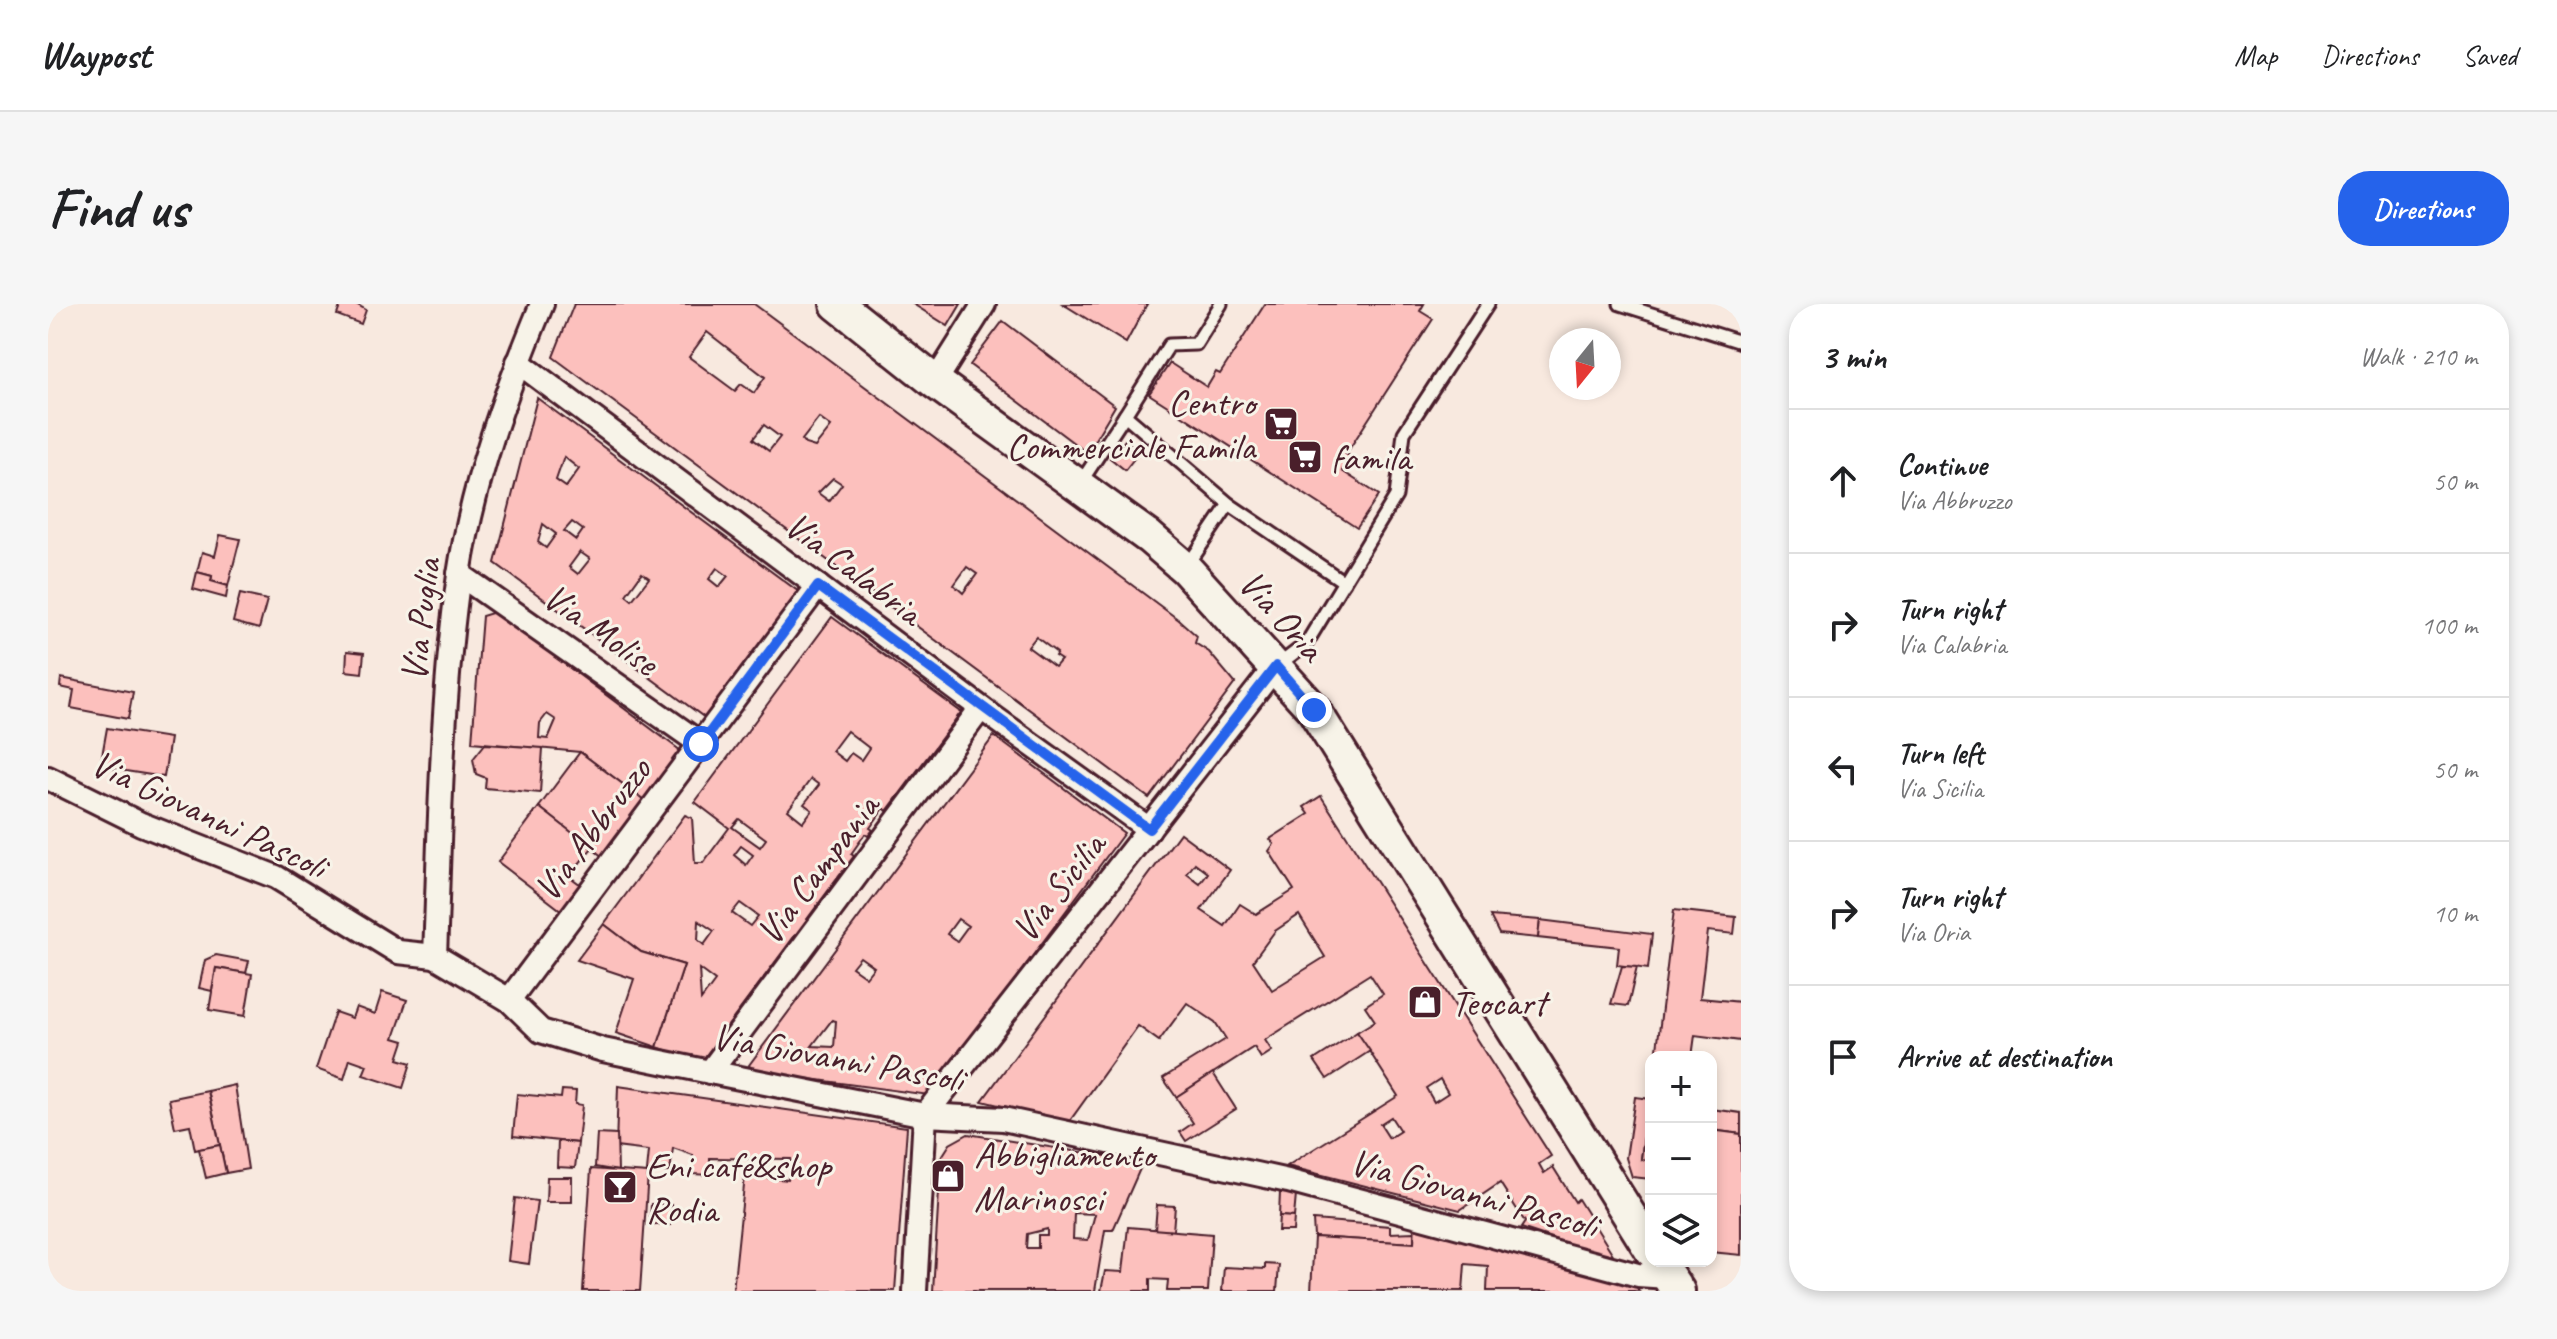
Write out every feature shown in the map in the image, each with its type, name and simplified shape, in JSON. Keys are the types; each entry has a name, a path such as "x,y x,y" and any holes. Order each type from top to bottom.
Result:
{"main road":[{"name":"Via Oria","path":"837,304 935,382 1149,537 1186,569 1314,710 1645,1240"}],"street":[{"name":"Via Puglia","path":"435,956 444,725 459,574 495,421 542,304"},
{"path":"935,382 984,304"},
{"name":"Via Calabria","path":"518,362 981,708 1149,829"},
{"name":"Via Molise","path":"459,574 701,744"},
{"name":"Via Abbruzzo","path":"509,1000 818,586"},
{"name":"Via Sicilia","path":"925,1115 1276,666"},
{"name":"Via Campania","path":"710,1072 981,708"},
{"name":"Via Giovanni Pascoli","path":"48,778 128,818 276,877 398,952 435,956 509,1000 541,1031 603,1050 925,1115 1003,1119 1288,1181 1638,1275 1668,1276"},
{"path":"915,1291 925,1115"}],"lane":[{"path":"1078,486 1169,345 1196,344 1221,304"},
{"path":"1276,666 1306,644 1396,496 1404,433 1488,304"},
{"path":"1620,304 1741,342"},
{"path":"1125,415 1229,504 1344,582"},
{"path":"1186,569 1229,504"}],"building":[{"path":"341,304 356,304 366,310 361,324 337,315"},
{"path":"574,304 754,304 1179,620 1197,636 1195,643 1209,652 1235,683 1149,798 553,357","holes":["707,332 765,377 754,393 741,384 735,391 689,357","819,418 831,427 815,447 802,440","764,425 780,437 769,451 753,439","833,478 842,484 829,501 818,493","967,567 977,574 963,593 954,585","1036,637 1057,653 1055,656 1061,660 1055,667 1028,647"]},
{"path":"913,304 961,304 948,326"},
{"path":"1063,304 1147,304 1126,343"},
{"name":"Centro Commerciale Famila","path":"1265,304 1424,304 1420,311 1433,319 1346,454 1352,457 1342,471 1379,495 1357,528 1149,394 1170,363 1207,387 1216,372 1220,374"},
{"path":"1003,321 1115,406 1087,453 970,365"},
{"path":"537,398 799,592 705,718 495,563","holes":["564,457 579,469 566,487 556,480","572,522 583,530 576,540 564,531","543,524 556,534 546,548 538,542","580,552 590,559 578,574 569,567","717,568 728,576 719,587 709,579","642,573 649,578 632,600 626,595"]},
{"path":"1125,440 1140,451 1125,470 1110,458"},
{"path":"220,535 240,539 228,586 211,581 212,576 197,572 202,552 215,556"},
{"path":"197,572 212,576 211,581 228,586 226,598 193,589"},
{"path":"240,594 267,600 259,629 233,622"},
{"path":"495,612 681,751 644,800 580,752 472,742 482,616","holes":["547,714 556,720 548,739 539,738 540,723"]},
{"path":"832,617 961,712 887,811 884,808 870,828 873,830 868,836 865,834 851,854 854,856 701,1062 657,1047 684,965 641,952 604,924 685,815 692,818 695,863 703,863 729,828 695,802","holes":["847,731 869,748 861,760 851,753 845,761 832,751","811,779 819,785 804,804 812,810 803,822 788,810","739,819 766,839 760,847 732,827","741,846 753,855 746,865 734,855","740,903 758,916 750,926 732,913","699,921 714,931 704,945 698,940","699,969 715,981 701,1000"]},
{"path":"347,651 364,653 362,673 346,671"},
{"path":"61,678 133,692 128,719 71,708 74,690 60,687"},
{"path":"107,728 170,738 164,777 100,767"},
{"path":"994,736 1124,833 929,1095 752,1071 749,1065","holes":["958,919 968,926 957,941 947,934","860,957 874,967 866,977 852,967","832,1020 836,1021 834,1047 812,1046"]},
{"path":"485,744 543,748 540,793 485,788 486,778 476,774 473,759"},
{"path":"580,752 644,800 603,857 539,807"},
{"path":"1321,796 1551,1156 1539,1164 1544,1173 1553,1167 1575,1202 1578,1199 1614,1256 1612,1258 1521,1228 1525,1222 1500,1183 1460,1210 1287,1166 1398,1096 1357,1032 1375,1021 1365,1006 1383,994 1370,974 1265,1040 1272,1051 1261,1058 1254,1047 1176,1097 1163,1078 1226,1039 1215,1022 1187,1003 1159,1041 1138,1026 1069,1122 982,1101 1180,833 1230,870 1201,910 1225,926 1240,904 1256,914 1294,890 1269,851 1274,844 1270,839 1309,814 1304,807","holes":["1195,863 1208,873 1200,884 1187,874","1299,915 1325,957 1272,990 1253,961 1275,931","1440,1079 1448,1093 1434,1102 1426,1088","1391,1117 1400,1131 1389,1138 1380,1124"]},
{"path":"539,807 592,848 569,876 581,885 562,911 498,862"},
{"path":"1674,910 1736,917 1734,934 1708,931 1700,998 1741,1002 1741,1041 1695,1035 1693,1051 1657,1051"},
{"path":"1490,916 1540,920 1538,938 1499,934"},
{"path":"1540,920 1652,934 1648,969 1617,965 1619,947 1538,938"},
{"path":"604,924 641,952 684,965 657,1047 616,1033 634,979 577,960"},
{"path":"216,955 249,961 246,973 216,968 212,991 199,988 205,960"},
{"path":"1622,966 1637,967 1628,1006 1611,1004"},
{"path":"216,968 252,974 245,1016 209,1010"},
{"path":"382,992 407,1000 394,1038 404,1041 398,1059 411,1063 403,1088 363,1075 367,1065 350,1059 344,1079 316,1069 335,1012 352,1018 356,1007 375,1014"},
{"path":"1357,1032 1370,1051 1327,1079 1314,1060"},
{"path":"1213,1073 1236,1109 1186,1141 1180,1132 1193,1123 1176,1097"},
{"path":"235,1085 248,1169 226,1173 208,1091"},
{"path":"618,1086 907,1127 895,1291 733,1291 745,1176 788,1180 791,1159 710,1158 710,1175 693,1174 693,1155 673,1148 670,1172 647,1171 649,1151 616,1147"},
{"path":"562,1090 576,1091 575,1104 582,1105 578,1143 513,1136 517,1094 561,1098"},
{"path":"208,1091 220,1145 195,1150 190,1125 175,1128 169,1099"},
{"path":"1635,1097 1645,1098 1641,1159 1645,1159 1645,1178 1632,1177 1626,1158"},
{"path":"1717,1110 1741,1113 1741,1134 1717,1131"},
{"path":"1645,1129 1645,1159 1641,1159"},
{"path":"1717,1131 1741,1134 1741,1255 1717,1253"},
{"path":"597,1134 617,1135 618,1171 595,1167"},
{"path":"968,1134 1143,1162 1113,1230 1105,1230 1095,1291 933,1291 941,1158 950,1144","holes":["1074,1213 1095,1214 1088,1240 1073,1239","1047,1229 1047,1235 1038,1235 1038,1248 1026,1248 1027,1234"]},
{"path":"558,1141 578,1143 575,1168 557,1167"},
{"path":"220,1145 226,1173 206,1178 199,1149"},
{"path":"591,1169 648,1173 640,1291 583,1291"},
{"path":"547,1177 572,1177 572,1202 546,1202"},
{"path":"1280,1192 1296,1195 1294,1217 1279,1216"},
{"path":"515,1198 537,1201 529,1264 508,1261"},
{"path":"651,1204 671,1205 670,1225 650,1224"},
{"path":"1157,1205 1175,1206 1173,1231 1155,1230"},
{"path":"1279,1216 1294,1217 1293,1231 1278,1231"},
{"path":"1313,1220 1390,1226 1390,1233 1414,1232 1414,1243 1314,1237"},
{"path":"1415,1222 1636,1286 1639,1291 1487,1291 1488,1266 1465,1264 1463,1291 1311,1291 1314,1237 1414,1243"},
{"path":"1128,1227 1212,1234 1208,1291 1167,1291 1168,1280 1150,1279 1150,1291 1101,1291 1105,1271 1123,1272"},
{"path":"1265,1264 1279,1265 1277,1291 1222,1291 1224,1267 1265,1269"}],"place":[{"name":"Centro Commerciale Famila","path":"1281,424"},
{"name":"famila","path":"1305,457"},
{"name":"Teocart","path":"1425,1002"},
{"name":"Abbigliamento Marinosci","path":"948,1176"},
{"name":"Eni café&shop Rodia","path":"620,1187"}],"route":[{"path":"701,744 818,586 1149,829 1276,666 1314,710"}]}
